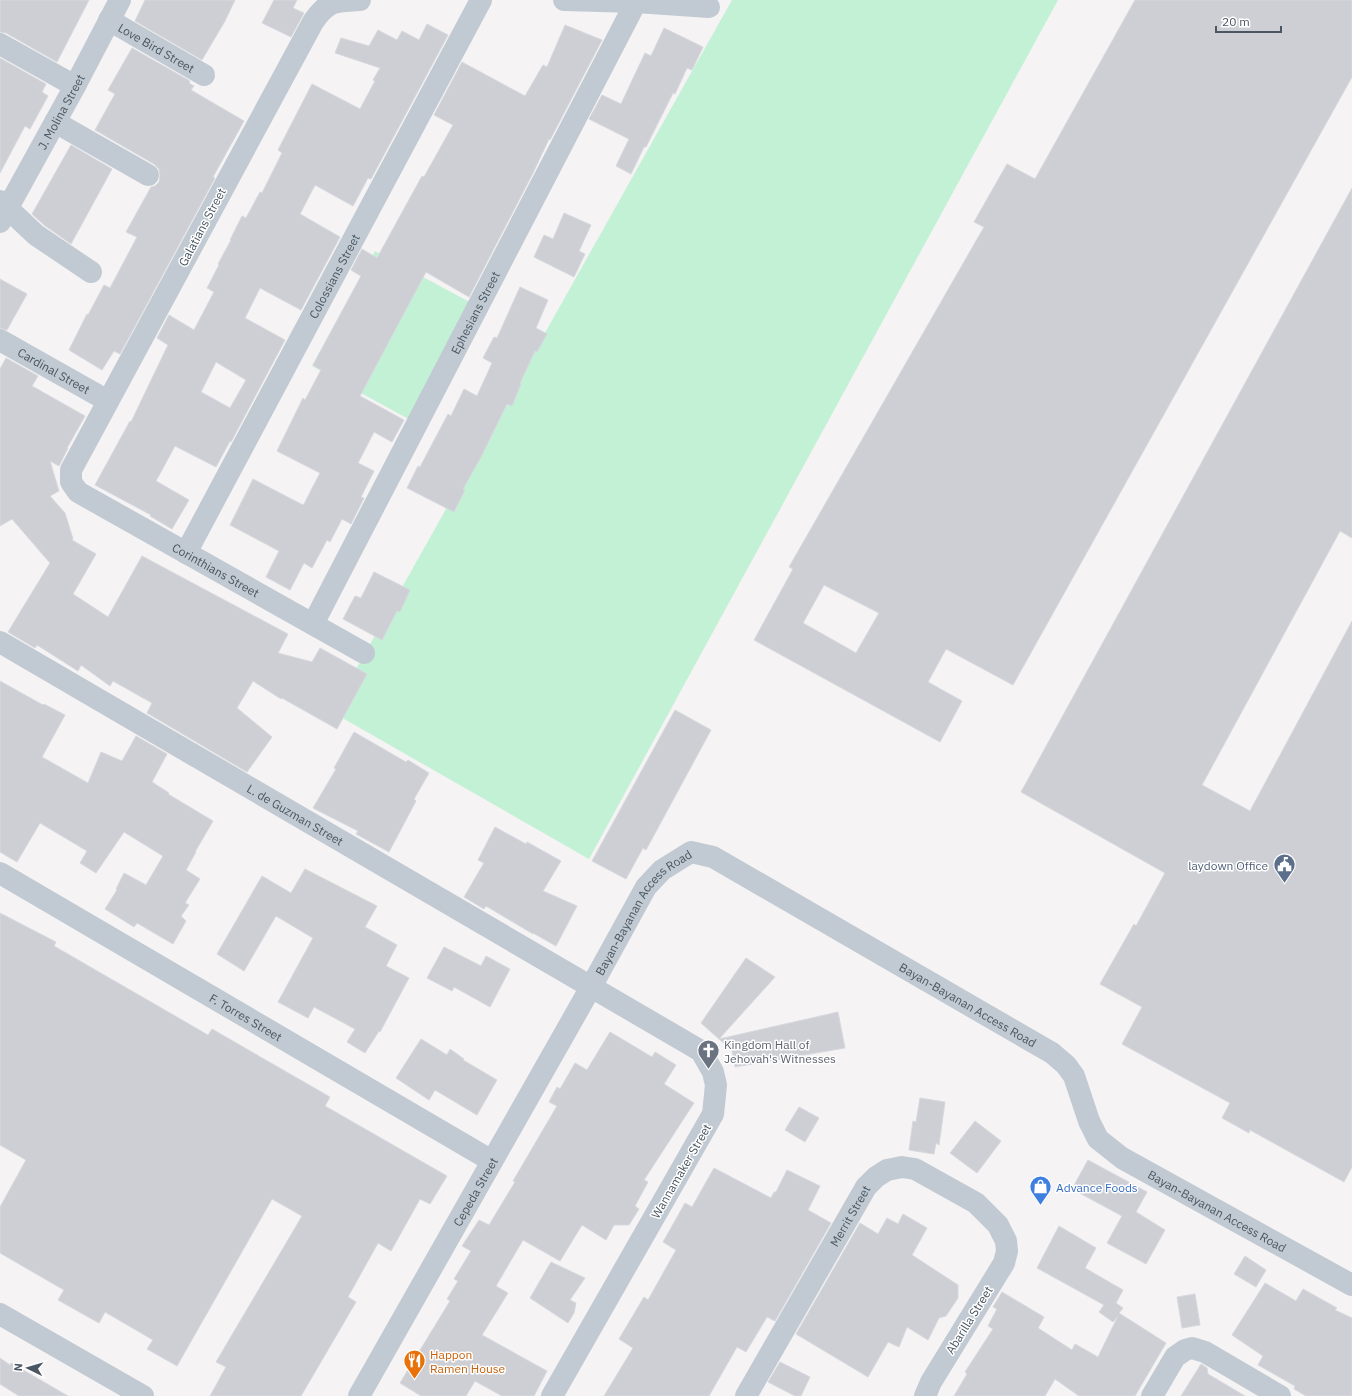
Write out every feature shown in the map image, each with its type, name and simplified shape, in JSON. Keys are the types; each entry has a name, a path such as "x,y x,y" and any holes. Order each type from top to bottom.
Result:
{"street":[{"name":"J. Molina Street","path":"2,210 55,122 120,0"},
{"name":"Galatians Street","path":"71,482 71,470 313,22 322,9 334,2 360,0"},
{"name":"Colossians Street","path":"186,553 482,0"},
{"path":"564,0 636,2 709,7"},
{"name":"Ephesians Street","path":"313,624 636,2"},
{"name":"Love Bird Street","path":"109,20 204,75"},
{"path":"0,44 75,86"},
{"path":"55,122 148,175"},
{"path":"2,210 91,272"},
{"name":"Cardinal Street","path":"0,340 108,401"},
{"name":"Corinthians Street","path":"71,482 78,492 364,653"},
{"name":"L. de Guzman Street","path":"0,642 591,988"},
{"name":"Bayan-Bayanan Access Road","path":"591,988 646,887 662,870 691,852 713,857 1052,1052 1066,1065 1074,1076 1089,1120 1098,1139 1122,1158 1352,1285"},
{"name":"F. Torres Street","path":"0,873 492,1161"},
{"name":"Cepeda Street","path":"361,1395 591,988"},
{"name":"Wannamaker Street","path":"552,1396 713,1114 715,1097 716,1085 713,1072 701,1051 591,988"},
{"name":"Merrit Street","path":"746,1396 866,1187 876,1176 887,1170 902,1168 915,1169 976,1203 998,1225 1006,1241"},
{"name":"Abarilla Street","path":"924,1396 931,1382 1004,1263 1007,1251 1006,1241"},
{"path":"0,1314 143,1396"},
{"path":"1152,1396 1175,1357 1185,1350 1192,1348 1205,1352 1280,1396"}],"green space":[{"path":"732,0 1058,0 589,859 332,712"},
{"path":"375,251 475,305 412,421 312,366"}],"building":[{"path":"0,0 89,0 57,62 6,33 0,32"},
{"path":"145,0 235,0 225,21 202,60 135,21"},
{"path":"274,0 297,0 293,8 304,13 291,37 262,23"},
{"path":"1135,0 1352,0 1352,77 1013,685 946,649 928,682 962,701 940,742 754,640 793,569 789,567 984,227 974,222 1007,164 1035,179","holes":["824,585 879,613 856,653 803,623"]},
{"path":"427,24 448,35 371,179 368,178 353,206 315,185 300,214 340,237 301,310 260,288 245,318 285,340 231,442 230,441 216,467 175,446 156,481 189,500 172,529 150,516 151,515 95,485 130,421 131,422 168,345 157,338 169,315 194,330 214,292 207,288 219,265 218,264 242,216 246,218 260,192 262,193 282,153 278,150 312,84 360,109 375,81 373,80 380,68 335,53 341,38 369,46 378,30 397,40 402,31 419,40","holes":["216,362 246,380 230,408 201,392"]},
{"path":"565,25 602,40 550,140 549,139 469,297 426,272 360,396 404,420 392,442 374,432 358,463 374,471 361,497 364,498 351,524 342,519 330,542 327,540 312,568 304,563 290,590 266,577 279,551 230,525 253,479 303,505 320,473 277,451 303,398 305,400 321,370 313,365 361,276 351,270 362,249 377,258 422,176 424,177 453,125 434,115 462,62 525,96 543,65 547,67"},
{"path":"664,28 703,47 692,70 687,68 675,94 673,93 631,174 616,166 629,139 589,119 602,95 621,104 645,53 651,56"},
{"path":"132,48 190,81 189,83 194,86 191,90 244,121 120,354 114,351 102,370 69,350 87,314 88,315 104,285 110,288 137,237 126,232 151,187 155,186 159,182 160,175 159,169 154,164 95,130 115,94 108,90"},
{"path":"0,58 46,84 42,92 48,96 30,129 25,126 0,173"},
{"path":"71,145 112,169 71,244 44,225 32,214"},
{"path":"1352,188 1352,538 1340,531 1202,785 1250,811 1352,621 1352,1167 1344,1182 1250,1130 1249,1133 1222,1118 1230,1103 1122,1044 1142,1007 1100,984 1134,924 1136,926 1165,873 1021,792"},
{"path":"564,213 591,225 579,251 585,254 574,277 534,257 544,235 553,239"},
{"path":"0,279 27,294 7,330 0,328"},
{"path":"520,287 548,300 536,328 547,334 537,352 535,351 520,383 521,384 512,406 507,404 481,457 463,489 465,490 454,512 407,488 448,414 451,416 464,389 477,396 492,363 483,358 494,337 497,338"},
{"path":"6,358 38,376 32,386 85,416 67,448 59,466 50,461 59,491 50,496 65,513 73,539 72,540 96,554 73,594 108,617 142,556 288,634 278,653 312,662 320,648 367,674 337,729 282,698 281,699 253,681 237,708 272,737 247,772 147,713 152,703 113,681 110,686 81,665 78,671 37,645 35,648 8,632 50,563 12,519 0,526 0,369"},
{"path":"374,572 410,590 400,612 397,611 382,640 343,619 355,596 361,598"},
{"path":"0,681 43,705 44,704 65,715 42,757 88,783 101,752 122,761 136,736 167,754 152,782 169,793 168,794 213,821 186,870 200,879 185,903 189,905 181,916 186,921 173,944 137,923 134,927 105,909 117,890 116,889 124,873 146,885 163,856 124,832 96,873 80,863 87,851 40,823 17,862 0,852"},
{"path":"675,710 711,730 646,850 643,848 626,879 592,861"},
{"path":"354,732 406,762 408,760 429,773 414,799 416,801 389,852 356,834 358,831 313,808 336,769 334,768"},
{"path":"495,827 526,844 527,842 561,861 543,891 577,906 556,946 486,906 484,909 464,897 484,863 478,860"},
{"path":"305,869 377,906 365,927 397,945 386,966 409,978 380,1032 379,1031 365,1053 347,1042 355,1029 314,1007 308,1018 278,1002 313,938 276,916 244,971 217,954 262,876 291,893"},
{"path":"0,913 56,942 54,946 208,1035 212,1029 330,1097 325,1106 447,1176 430,1204 420,1199 391,1251 378,1243 348,1297 356,1302 301,1396 210,1396 226,1367 216,1362 302,1216 272,1199 177,1366 147,1349 153,1340 105,1312 99,1323 58,1300 64,1290 0,1253 0,1207 26,1160 0,1145"},
{"path":"444,947 481,966 486,956 510,969 490,1007 454,987 452,991 427,978"},
{"path":"746,958 775,977 719,1039 701,1023"},
{"path":"838,1012 845,1048 735,1067 732,1051 719,1039"},
{"path":"610,1032 652,1057 655,1052 676,1065 664,1084 694,1103 644,1180 648,1182 635,1206 639,1209 629,1225 614,1225 606,1240 582,1225 560,1261 523,1240 496,1286 508,1293 482,1335 547,1371 534,1396 502,1396 475,1381 466,1396 421,1396 400,1383 450,1301 447,1299 458,1281 454,1279 471,1251 462,1246 479,1220 489,1225 515,1182 513,1181 557,1106 549,1102 557,1087 560,1089 575,1063 587,1070"},
{"path":"421,1039 447,1055 450,1049 464,1059 463,1060 497,1080 477,1115 435,1090 429,1100 396,1078"},
{"path":"920,1098 945,1102 939,1145 936,1143 934,1154 909,1150 913,1121 916,1122"},
{"path":"799,1107 819,1118 805,1142 785,1130"},
{"path":"975,1121 1001,1141 977,1173 950,1153"},
{"path":"1088,1160 1147,1192 1136,1212 1165,1230 1146,1264 1107,1243 1122,1216 1072,1189"},
{"path":"714,1168 771,1198 774,1192 776,1192 787,1170 820,1186 808,1210 831,1223 775,1321 767,1317 746,1352 737,1347 709,1396 604,1396 633,1348 619,1339 644,1297 648,1300 676,1250 663,1242 685,1203 692,1207"},
{"path":"903,1214 927,1228 912,1255 958,1285 958,1298 946,1316 939,1318 928,1340 907,1327 899,1347 888,1342 868,1377 796,1334 860,1223 878,1234 887,1218 898,1224"},
{"path":"1059,1226 1096,1248 1085,1268 1123,1290 1116,1303 1123,1308 1119,1313 1166,1343 1135,1396 1079,1396 1055,1379 1045,1396 954,1396 967,1374 965,1372 993,1329 988,1326 997,1309 993,1307 1002,1292 1044,1317 1038,1328 1072,1350 1075,1344 1098,1357 1118,1316 1113,1322 1099,1312 1104,1305 1037,1268"},
{"path":"1245,1256 1266,1270 1256,1287 1234,1274"},
{"path":"551,1262 585,1278 570,1300 576,1303 574,1313 568,1323 530,1298"},
{"path":"1265,1283 1296,1301 1303,1289 1337,1308 1335,1310 1352,1318 1352,1396 1306,1396 1294,1389 1295,1386 1258,1365 1263,1356 1232,1335"},
{"path":"1195,1294 1200,1325 1182,1328 1177,1297"},
{"path":"0,1358 10,1365 11,1363 68,1396 19,1396 0,1384"},
{"path":"780,1362 810,1377 801,1396 795,1396 768,1382"},
{"path":"1201,1364 1207,1368 1208,1374 1245,1396 1181,1396"}],"place":[{"name":"laydown Office","path":"1284,884"},
{"name":"Kingdom Hall of Jehovah's Witnesses","path":"709,1070"},
{"name":"Advance Foods","path":"1041,1206"},
{"name":"Happon Ramen House","path":"414,1380"}]}
